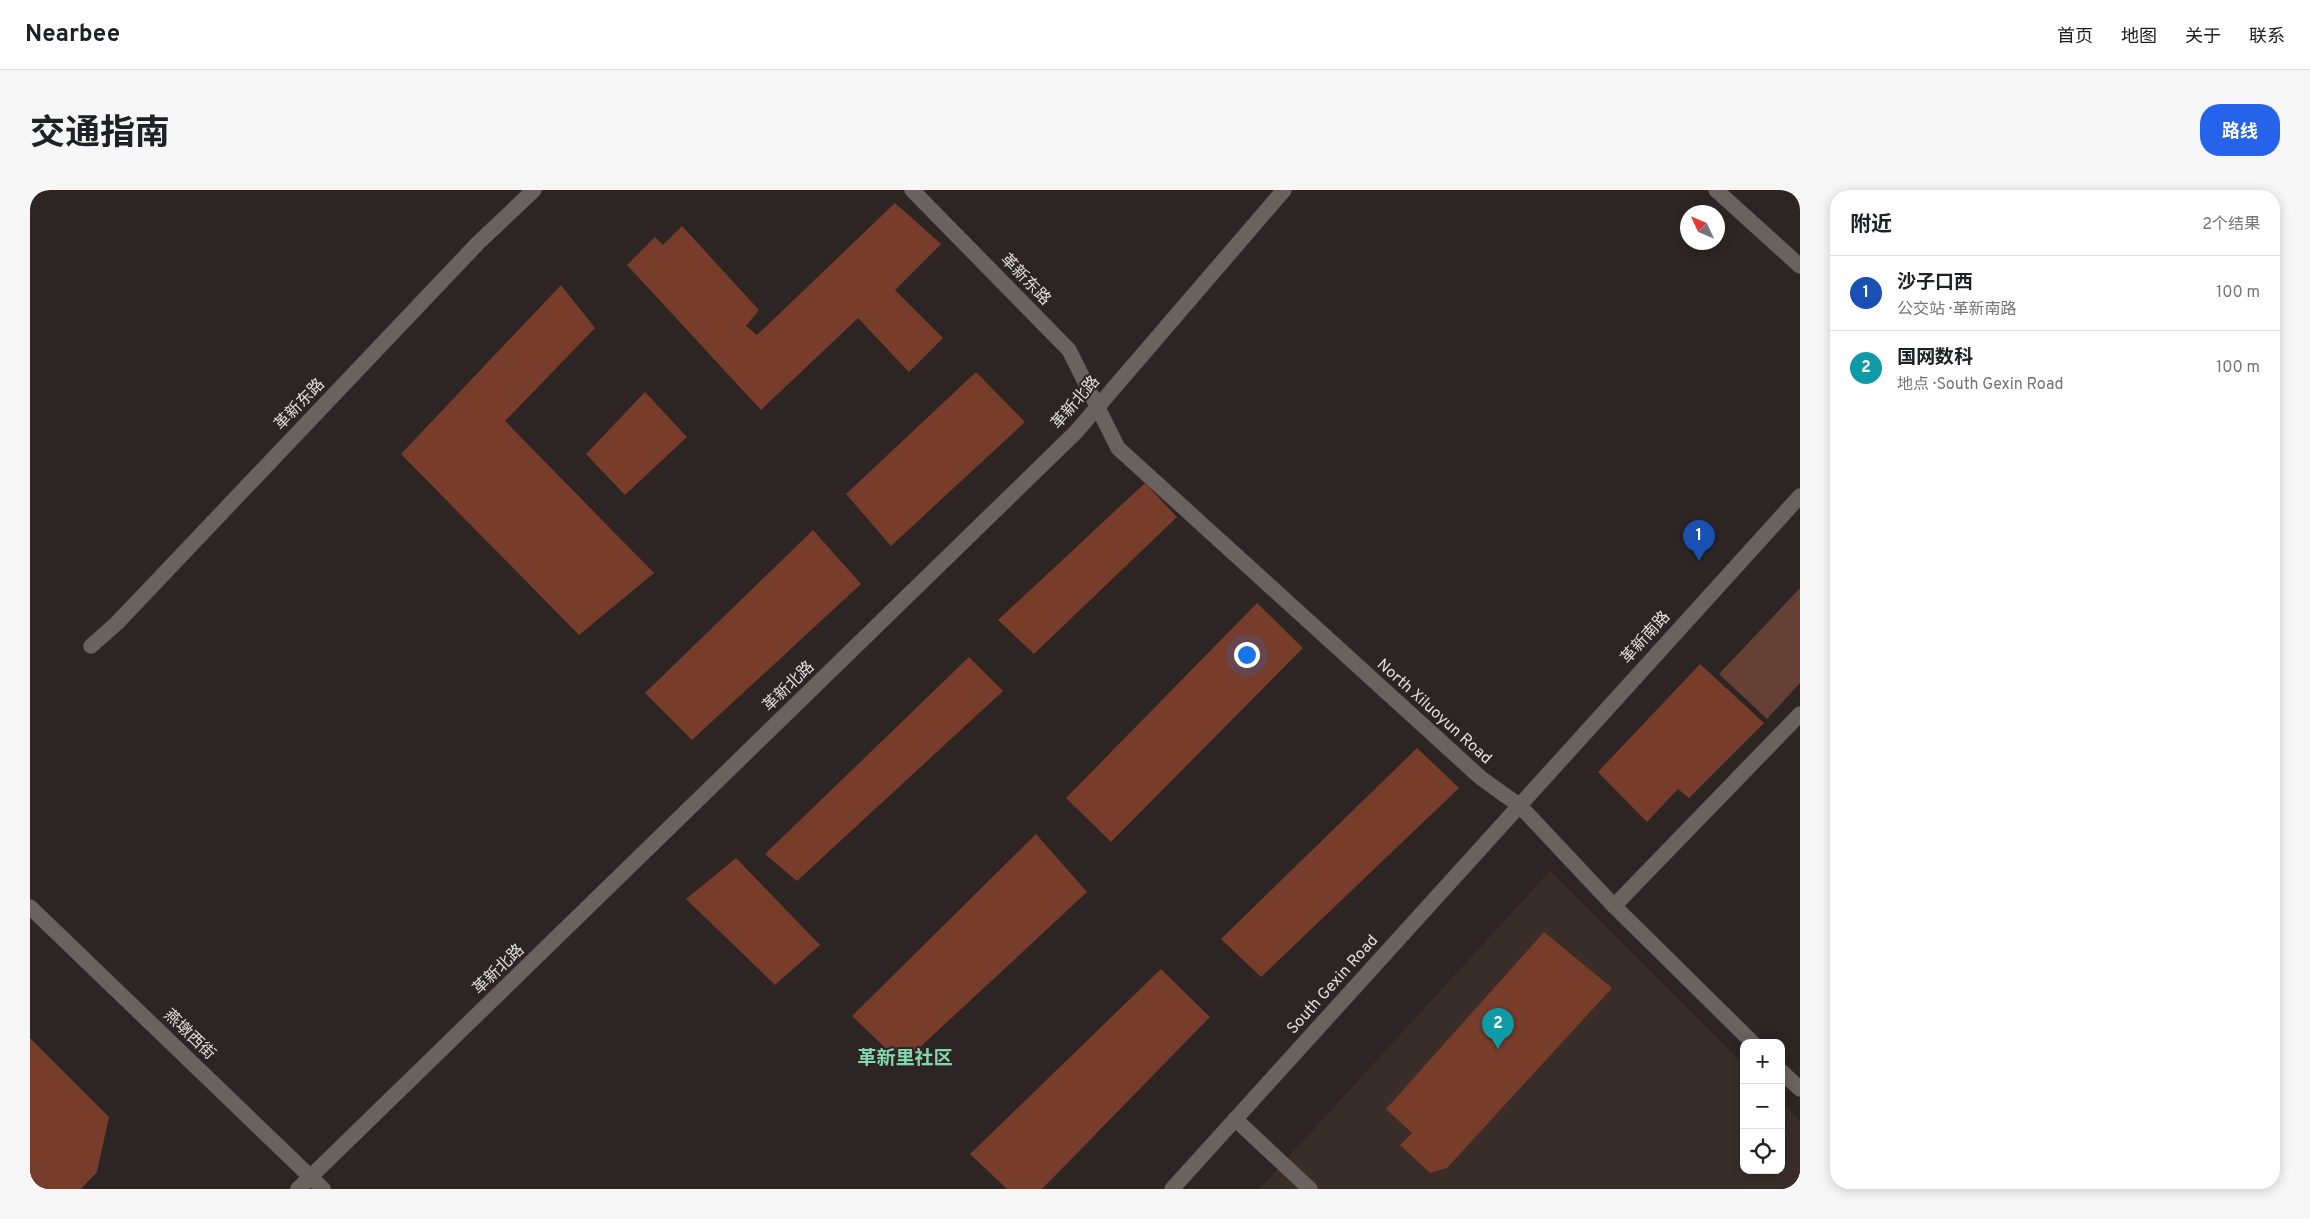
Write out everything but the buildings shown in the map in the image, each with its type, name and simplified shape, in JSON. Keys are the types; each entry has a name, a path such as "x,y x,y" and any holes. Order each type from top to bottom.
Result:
{"street":[{"name":"革新东路","path":"91,646 117,623 478,243 534,190"},
{"name":"革新东路","path":"912,190 1069,350 1096,406"},
{"name":"革新北路","path":"298,1189 1062,446 1284,190"},
{"path":"1716,190 1800,266"},
{"name":"North Xiluoyun Road","path":"1096,406 1118,448 1481,778 1520,806 1614,906 1749,1039"},
{"name":"革新南路","path":"1520,806 1800,496"},
{"path":"1614,906 1800,714"},
{"name":"South Gexin Road","path":"1172,1189 1520,806"},
{"name":"燕墩西街","path":"30,908 323,1189"},
{"path":"1785,1075 1800,1089"},
{"path":"1235,1119 1310,1189"}],"shaded area":[{"path":"1800,588 1800,683 1767,719 1719,674"},
{"path":"1550,871 1740,1061 1740,1174 1785,1174 1785,1106 1800,1121 1800,1189 1259,1189"}],"place":[{"name":"沙子口西","path":"1699,561"},
{"name":"国网数科","path":"1498,1049"}],"district":[{"name":"革新里社区","path":"905,1059"}]}
